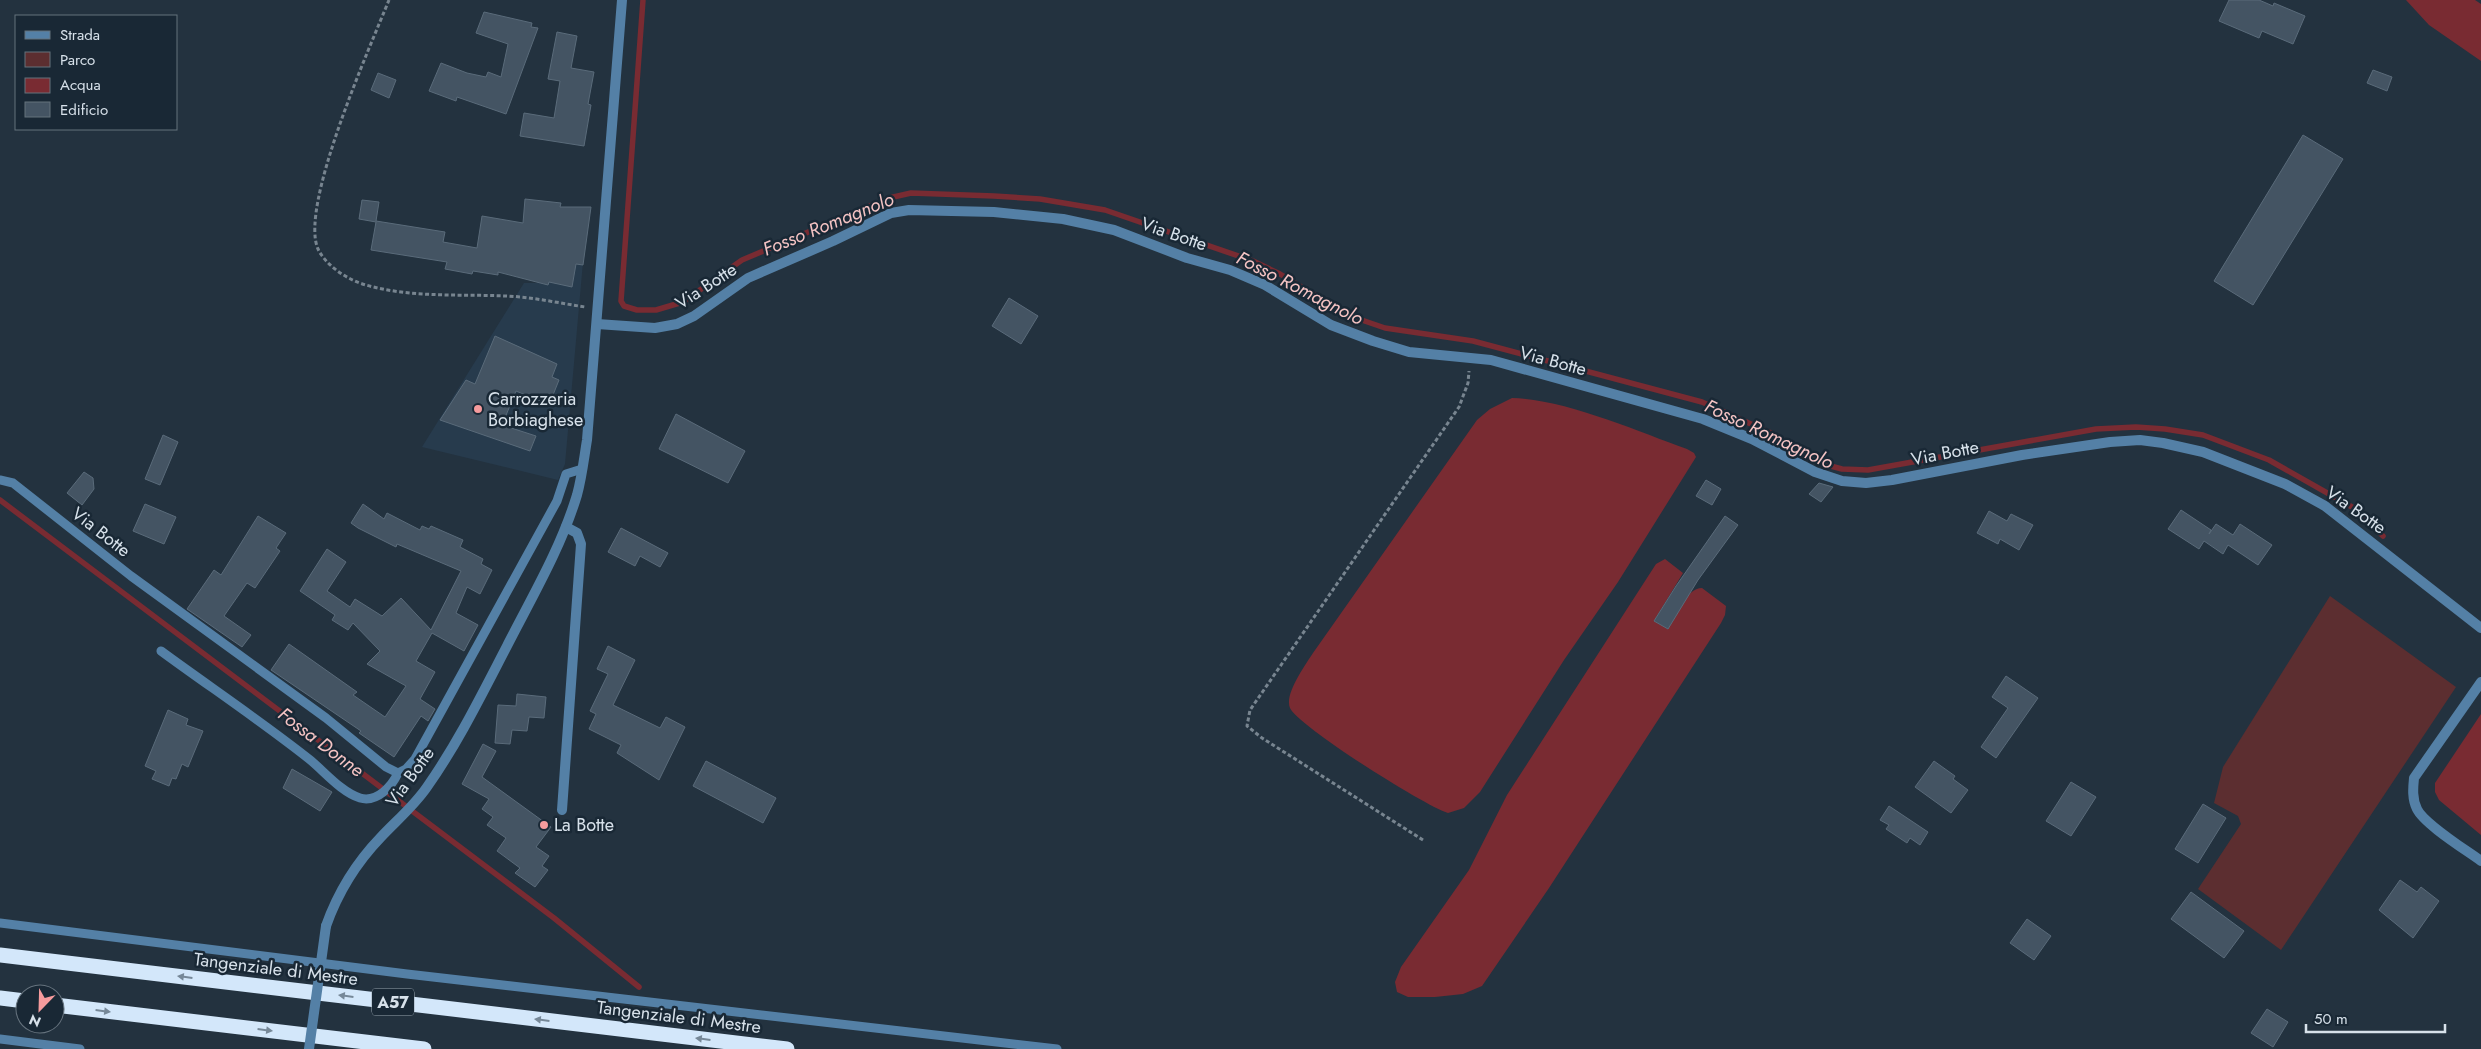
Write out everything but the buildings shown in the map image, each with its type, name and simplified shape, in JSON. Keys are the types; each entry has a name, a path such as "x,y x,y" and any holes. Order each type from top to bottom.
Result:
{"highway":[{"name":"Tangenziale di Mestre","path":"0,955 787,1049"},
{"path":"0,998 15,1000"},
{"path":"65,1006 424,1049"}],"street":[{"name":"Via Botte","path":"308,1049 326,926 337,896 352,872 380,838 402,817 439,768 482,694 566,527 582,469 597,324 622,0"},
{"name":"Via Botte","path":"597,324 655,328 677,324 694,316 748,278 833,242 891,213 909,210 994,212 1062,218 1114,230 1188,258 1239,274 1265,285 1331,325 1372,341 1409,352 1492,360 1703,419 1752,440 1815,472 1842,481 1866,483 1892,480 2022,455 2110,442 2140,440 2185,448 2248,468 2286,484 2326,506 2481,628"},
{"path":"562,810 581,544 576,533 566,527"},
{"path":"2481,682 2424,760 2414,778 2413,796 2418,810 2426,819 2481,862"}],"lane":[{"name":"Via Botte","path":"161,651 309,759 349,792 360,798 376,797 392,785 398,773 406,769 415,759 556,501 566,474 582,469"},
{"name":"Via Botte","path":"0,480 13,483 131,576 326,718 386,767 398,773"},
{"path":"0,923 407,974 1057,1049"},
{"path":"0,1039 80,1049"}],"path":[{"path":"389,0 354,85 327,166 314,229 318,249 326,261 348,278 364,285 390,290 424,294 508,296 598,309"},
{"path":"1423,840 1262,738 1247,726 1250,710 1459,407 1468,382 1470,357"}],"shaded area":[{"path":"583,262 565,464 558,480 422,447 524,283 536,283"}],"green space":[{"path":"2330,596 2456,687 2281,950 2198,889 2241,824 2238,816 2214,803 2223,767"}],"water":[{"path":"2406,0 2475,0 2481,4 2481,61 2429,25"},
{"path":"1512,398 1554,404 1600,417 1687,449 1694,453 1696,457 1618,582 1564,660 1480,792 1464,808 1448,813 1390,782 1315,731 1298,718 1290,708 1290,695 1297,679 1313,653 1477,420 1490,409"},
{"path":"1665,559 1683,573 1654,621 1668,629 1686,598 1696,589 1702,588 1726,606 1725,615 1721,623 1549,888 1482,986 1463,994 1435,997 1408,997 1397,992 1395,982 1401,967 1469,870 1507,795 1656,564"},
{"path":"2481,714 2481,835 2439,800 2435,792 2435,783"}],"waterway":[{"name":"Fosso Romagnolo","path":"643,0 621,301 624,306 637,310 656,310 683,302 742,260 889,198 911,193 1040,199 1105,210 1253,261 1280,274 1350,316 1385,328 1473,341 1702,402 1771,433 1823,464 1842,469 1868,470 2096,429 2136,427 2165,429 2203,435 2269,460 2352,507 2383,536"},
{"name":"Fossa Donne","path":"0,500 554,918 639,987"}],"place":[{"name":"Carrozzeria Borbiaghese","path":"478,409"},
{"name":"La Botte","path":"544,825"}]}
